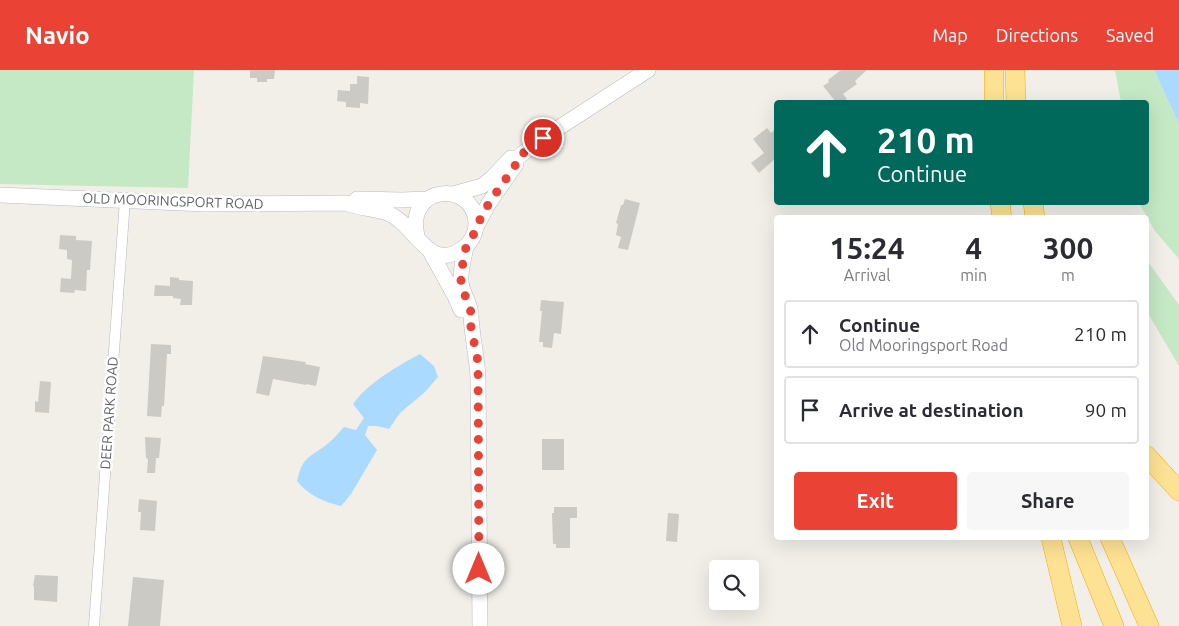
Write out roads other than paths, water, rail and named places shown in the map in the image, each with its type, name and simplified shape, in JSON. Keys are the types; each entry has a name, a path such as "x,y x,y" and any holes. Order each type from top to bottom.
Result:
{"highway":[{"path":"994,70 994,100"},
{"path":"1015,70 1016,99"},
{"path":"1149,458 1179,491"},
{"path":"1052,540 1072,626"},
{"path":"1079,540 1114,626"},
{"path":"1111,540 1149,626"}],"main road":[{"name":"OLD MOORINGSPORT ROAD","path":"346,203 353,199 427,199 439,194 453,194 482,186 512,158 517,158 543,138 648,70"},
{"name":"OLD MOORINGSPORT ROAD","path":"480,626 478,378 474,339 470,322 472,315 461,284 461,273 466,247 472,239 476,227 489,203 515,166 517,158"},
{"path":"453,194 468,203 475,218 476,227"},
{"name":"OLD MOORINGSPORT ROAD","path":"0,195 205,204 346,203 388,213 410,229 430,251 455,296 464,319 470,322"},
{"path":"417,236 414,226 416,216 420,206 427,199"},
{"path":"430,251 449,255 466,247"}],"street":[{"name":"DEER PARK ROAD","path":"94,626 124,200"}],"water":[{"path":"1154,70 1179,70 1179,124"},
{"path":"420,354 434,366 438,377 425,392 400,413 389,429 368,426 365,435 377,450 351,494 341,506 323,500 306,490 297,481 304,462 329,443 344,427 356,430 364,418 353,404 359,396 384,376"}]}
